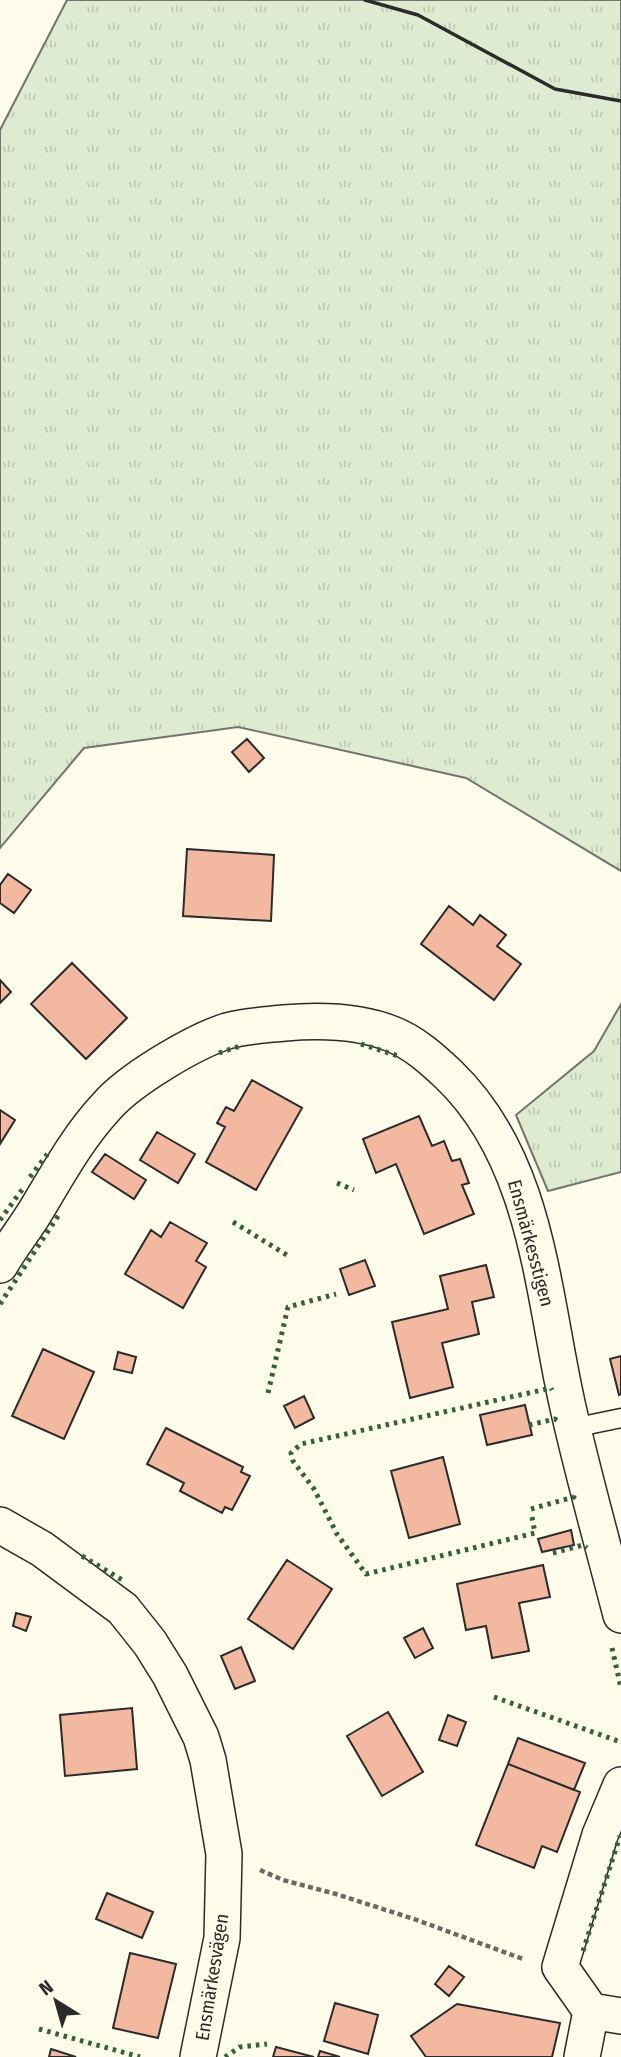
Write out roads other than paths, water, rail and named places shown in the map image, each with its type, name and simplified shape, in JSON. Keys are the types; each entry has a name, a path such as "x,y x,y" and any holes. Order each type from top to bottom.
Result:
{"street":[{"name":"Ensmärkesstigen","path":"0,1265 71,1152 107,1105 170,1058 226,1031 260,1026 322,1021 393,1034 429,1057 473,1100 493,1130 510,1164 541,1266 573,1428 621,1615"},
{"name":"Ensmärkesvägen","path":"0,1525 42,1549 123,1609 150,1643 170,1675 201,1737 208,1760 224,1854 222,1938 198,2057"},
{"path":"582,2057 606,2014 560,1967 600,1835 621,1786"}],"lane":[{"path":"573,1428 621,1418"}]}
